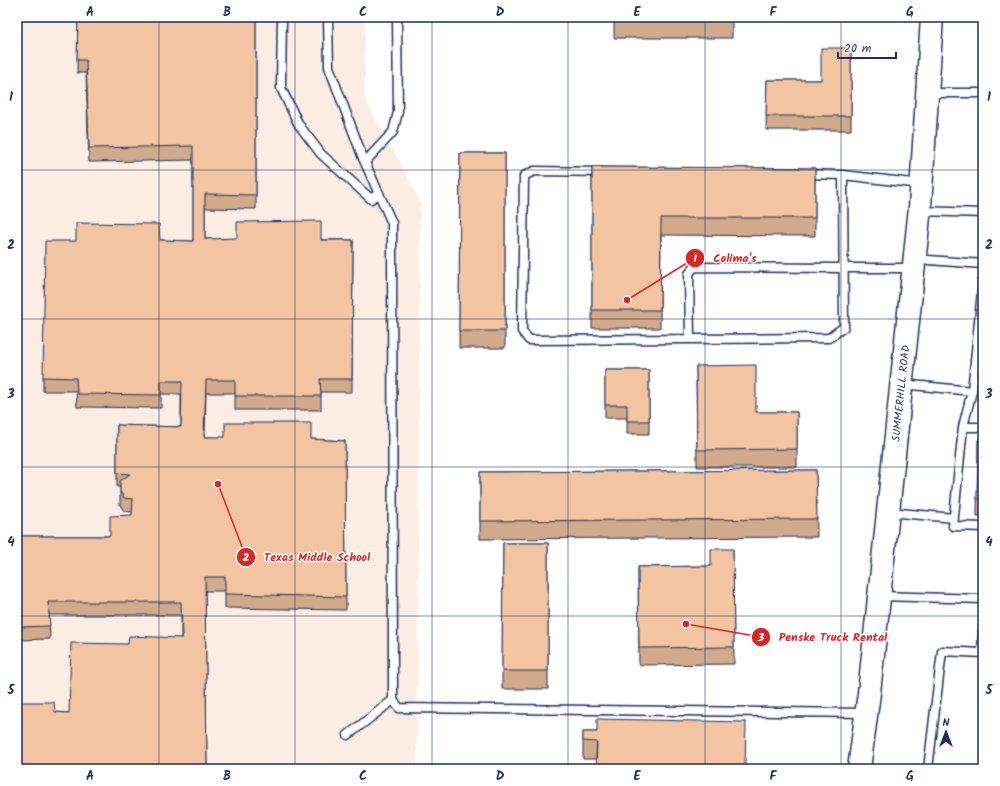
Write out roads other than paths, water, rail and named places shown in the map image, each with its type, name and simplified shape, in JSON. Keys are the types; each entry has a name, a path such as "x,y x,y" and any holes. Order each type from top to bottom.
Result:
{"main road":[{"name":"SUMMERHILL ROAD","path":"859,769 914,263 928,92 932,17"}],"lane":[{"path":"282,17 281,88 299,125 322,154 371,199 379,193"},
{"path":"328,17 329,67 365,162 392,223 393,700 399,708 866,713"},
{"path":"365,162 393,132 398,112 397,17"},
{"path":"928,92 983,93"},
{"path":"614,172 534,171 524,176 522,331 529,340 829,338 844,327 844,175"},
{"path":"796,174 844,175 921,184"},
{"path":"919,211 983,213"},
{"path":"690,339 689,274 694,267 844,268 914,263 983,264"},
{"path":"983,281 979,354 963,427 953,526 983,527"},
{"path":"901,384 972,391"},
{"path":"963,427 983,427"},
{"path":"888,512 954,518"},
{"path":"879,596 983,599"},
{"path":"928,769 942,651 983,653 983,630"},
{"path":"348,735 393,700"}],"place":[{"name":"Colima's","path":"627,300"},
{"name":"Texas Middle School","path":"218,484"},
{"name":"Penske Truck Rental","path":"686,624"}]}
